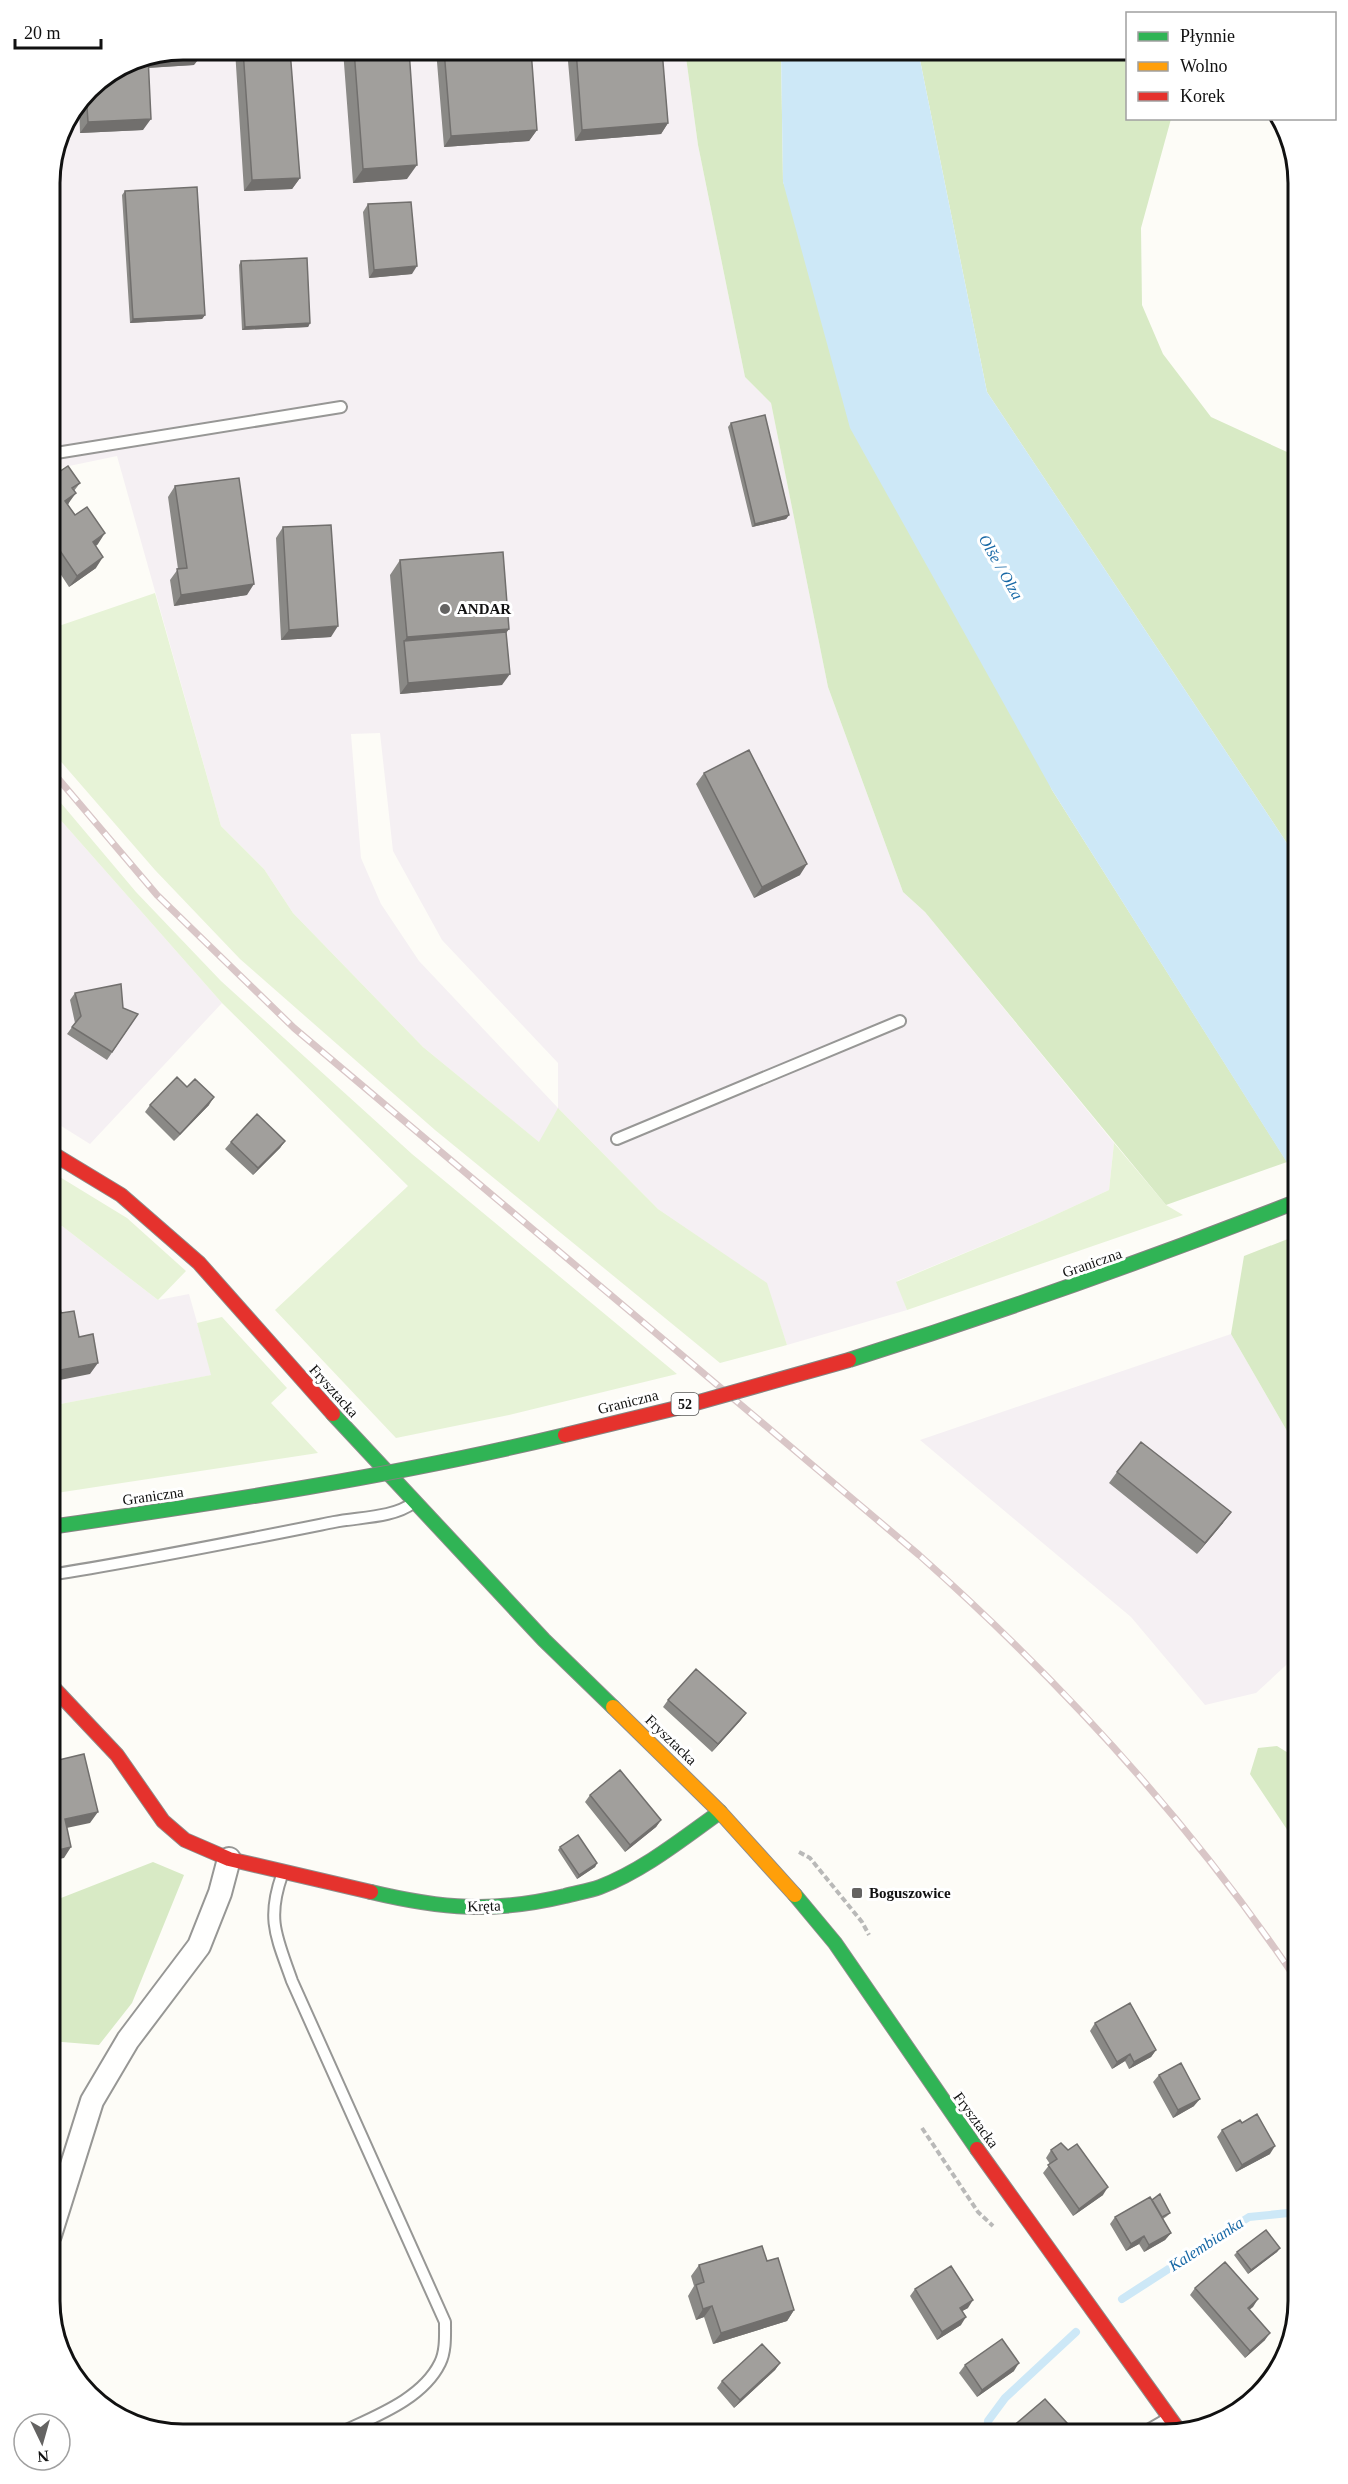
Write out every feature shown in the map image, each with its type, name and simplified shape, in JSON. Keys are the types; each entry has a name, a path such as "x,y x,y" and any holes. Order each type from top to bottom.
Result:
{"main road":[{"name":"Frysztacka","path":"60,1158 121,1195 199,1263 348,1431 544,1640 720,1812 835,1943 934,2089 1174,2423"},
{"name":"Graniczna","path":"60,1526 217,1503 327,1484 510,1446 670,1408 854,1358 1089,1282 1215,1236 1288,1206"},
{"name":"Kręta","path":"60,1695 117,1755 163,1821 185,1840 229,1859 409,1901 477,1909 539,1902 600,1887 656,1858 720,1812"}],"street":[{"path":"60,2203 92,2101 128,2040 199,1946 220,1893 229,1859"}],"lane":[{"path":"60,452 229,423 341,407"},
{"path":"617,1139 900,1021"},
{"path":"60,1573 183,1553 338,1521 404,1510 415,1502"},
{"path":"283,1872 274,1897 274,1927 292,1981 445,2322 445,2347 441,2363 423,2386 393,2407 358,2424"},
{"path":"1158,2424 1170,2417"}],"path":[{"path":"919,2121 928,2140 978,2212 994,2228"}],"shaded area":[{"path":"175,60 686,60 698,145 745,377 771,403 828,687 903,892 925,912 1114,1143 1109,1190 1044,1220 897,1281 907,1310 787,1345 766,1283 658,1209 559,1109 540,1143 423,1047 293,913 264,869 221,826 117,456 60,468 61,167 64,151 73,128 90,102 108,85 136,69","holes":["380,733 393,851 442,940 558,1063 558,1108 419,961 381,904 361,858 351,734"]},
{"path":"60,819 222,1003 90,1144 60,1125"},
{"path":"60,1226 158,1300 189,1294 212,1375 60,1404"},
{"path":"1231,1334 1288,1433 1288,1663 1256,1693 1205,1705 1131,1617 920,1440"}],"green space":[{"path":"686,60 781,60 783,182 1052,790 1287,1162 1166,1205 925,912 903,892 828,687 771,403 745,377 698,145"},
{"path":"920,60 1126,60 1126,120 1171,120 1141,228 1142,305 1163,354 1211,417 1288,452 1288,845 987,392"},
{"path":"155,593 221,826 264,869 293,913 423,1047 539,1142 558,1108 658,1209 767,1283 787,1345 720,1363 435,1130 240,959 155,870 60,761 60,626"},
{"path":"60,802 136,892 221,981 412,1154 677,1374 509,1415 396,1438 275,1310 408,1186 222,1003 60,819"},
{"path":"1114,1143 1166,1205 1183,1215 907,1310 896,1282 1109,1190"},
{"path":"60,1177 127,1218 186,1271 158,1300 60,1226"},
{"path":"1288,1239 1288,1433 1231,1334 1244,1256"},
{"path":"222,1317 287,1388 271,1403 318,1453 60,1492 60,1404 211,1375 197,1323"},
{"path":"1277,1746 1288,1753 1288,1831 1250,1774 1258,1748"},
{"path":"153,1862 184,1875 132,2003 99,2045 60,2042 61,1898"}],"water":[{"name":"Olše / Olza","path":"781,60 920,60 987,392 1288,845 1288,1164 1052,790 850,428 783,182"}],"building":[{"path":"244,60 291,60 300,178 252,180"},
{"path":"355,60 410,60 417,165 363,169"},
{"path":"445,60 532,60 537,130 451,136"},
{"path":"577,60 663,60 668,123 582,130"},
{"path":"148,65 151,119 88,122 87,106 96,96 108,85 128,73"},
{"path":"197,187 205,315 133,319 125,191"},
{"path":"411,202 417,266 374,270 368,204"},
{"path":"307,258 310,323 245,327 241,261"},
{"path":"765,415 789,515 755,524 731,423"},
{"path":"68,466 80,483 72,488 76,493 65,501 75,515 87,507 105,533 93,542 103,557 77,576 60,551 60,471"},
{"path":"239,478 254,584 181,595 177,569 187,568 175,486"},
{"path":"331,525 338,626 289,630 283,527"},
{"name":"ANDAR","path":"503,552 509,629 407,637 400,560"},
{"path":"506,632 510,674 408,683 404,641"},
{"path":"749,750 807,864 762,887 704,773"},
{"path":"121,984 123,1008 138,1014 112,1052 72,1027 81,1016 75,993"},
{"path":"177,1077 187,1087 195,1079 214,1097 180,1134 150,1105"},
{"path":"257,1114 285,1141 258,1168 231,1142"},
{"path":"60,1308 61,1313 74,1311 79,1337 93,1334 98,1363 60,1370"},
{"path":"1141,1442 1231,1512 1205,1543 1117,1472"},
{"path":"696,1669 746,1713 718,1744 668,1700"},
{"path":"84,1754 98,1812 65,1819 71,1847 60,1850 60,1760"},
{"path":"620,1770 661,1820 630,1845 590,1795"},
{"path":"578,1835 597,1863 579,1875 560,1847"},
{"path":"1130,2003 1156,2050 1134,2062 1130,2054 1117,2062 1095,2023"},
{"path":"1181,2063 1200,2099 1178,2110 1159,2075"},
{"path":"1257,2114 1275,2146 1242,2165 1222,2130 1240,2120 1242,2123"},
{"path":"1061,2143 1068,2150 1077,2144 1108,2187 1079,2209 1048,2165 1057,2159 1051,2150"},
{"path":"1160,2194 1170,2213 1162,2217 1152,2200"},
{"path":"1150,2197 1171,2233 1149,2245 1144,2236 1131,2244 1115,2217"},
{"path":"1266,2230 1280,2248 1251,2270 1237,2252"},
{"path":"762,2246 767,2261 778,2258 794,2310 721,2333 712,2306 703,2309 696,2285 704,2282 699,2265"},
{"path":"1225,2262 1258,2299 1248,2308 1270,2333 1250,2351 1195,2288"},
{"path":"951,2266 973,2300 960,2308 966,2317 942,2332 915,2289"},
{"path":"1002,2339 1019,2363 982,2390 965,2365"},
{"path":"762,2344 780,2363 740,2400 722,2381"},
{"path":"1045,2399 1067,2423 1066,2424 1016,2424"}],"waterway":[{"name":"Kalembianka","path":"1122,2299 1249,2217 1288,2213"},
{"name":"Kalembianka","path":"988,2424 1005,2398 1076,2332"}],"railway":[{"path":"60,781 157,895 294,1028 919,1555 1024,1653 1074,1704 1169,1811 1214,1866 1288,1968"}],"traffic: fast":[{"path":"849,1360 1075,1284 1288,1205"},
{"path":"333,1414 544,1640 613,1707"},
{"path":"60,1526 373,1476 565,1435"},
{"path":"371,1892 421,1902 468,1907 515,1905 565,1896 600,1887 632,1872 720,1812"},
{"path":"795,1895 835,1943 977,2149"}],"traffic: slow":[{"path":"613,1707 720,1812 795,1895"}],"traffic: jam":[{"path":"60,1158 121,1195 199,1263 333,1414"},
{"path":"565,1435 685,1406 849,1360"},
{"path":"60,1695 117,1755 163,1821 185,1840 229,1859 371,1892"},
{"path":"977,2149 1174,2423"}],"place":[{"name":"ANDAR","path":"445,609"},
{"name":"Boguszowice","path":"857,1893"}]}
